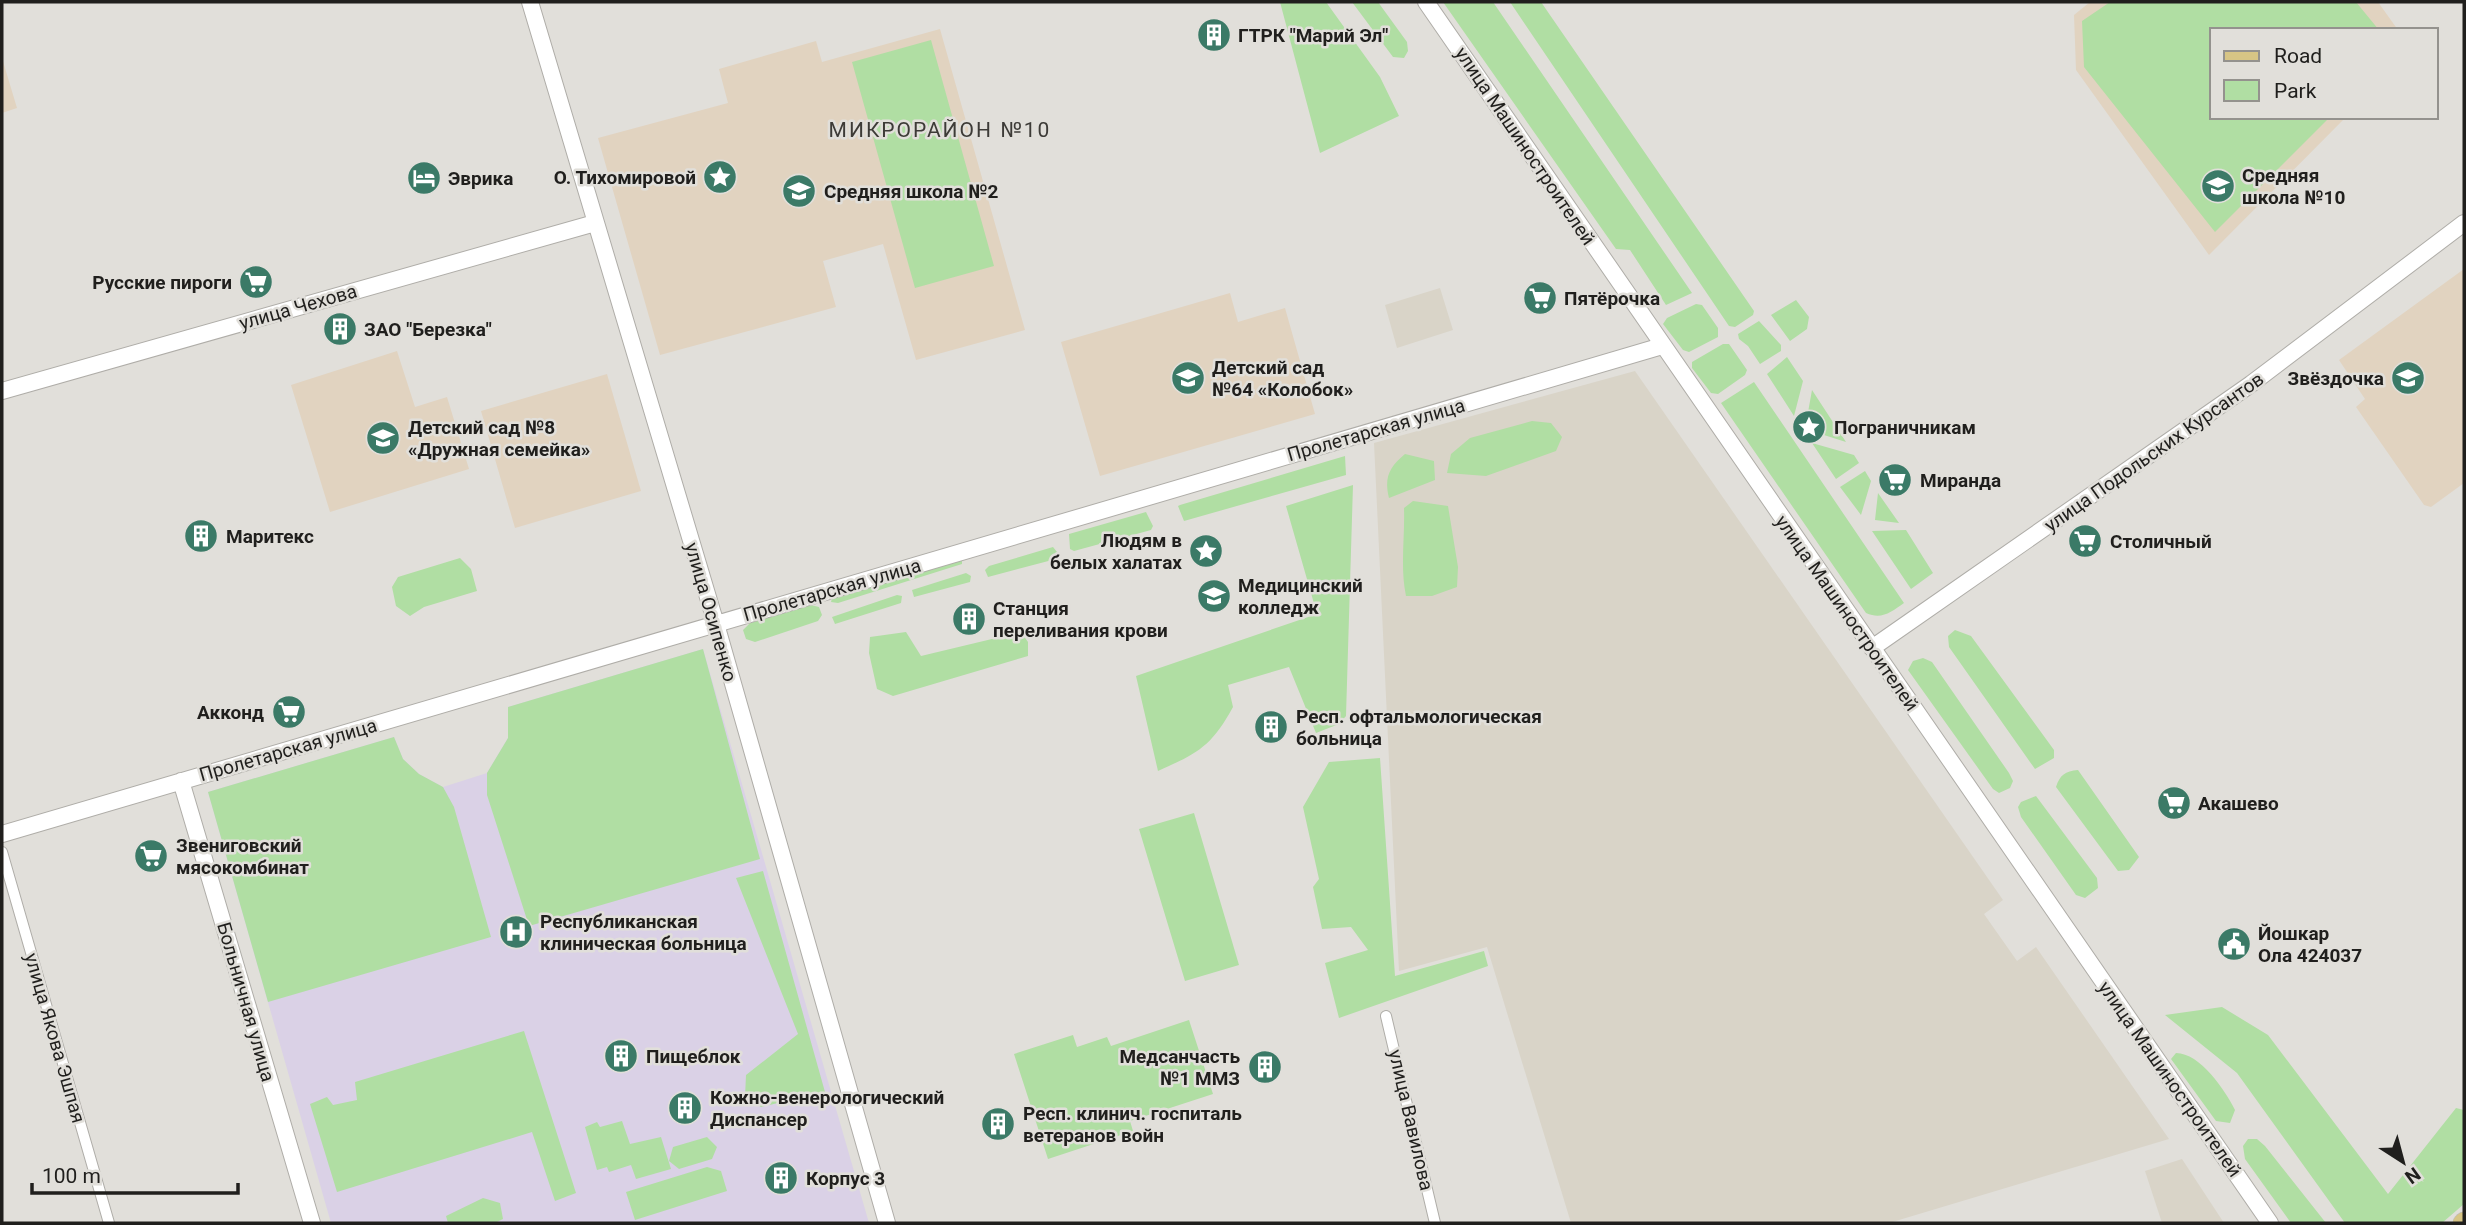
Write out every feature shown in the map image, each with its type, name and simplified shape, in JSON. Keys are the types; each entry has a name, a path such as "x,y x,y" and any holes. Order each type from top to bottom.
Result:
{"street":[{"name":"улица Осипенко","path":"530,2 716,624 887,1223"},
{"name":"улица Машиностроителей","path":"1426,2 2270,1223"},
{"name":"улица Чехова","path":"2,391 595,223"},
{"name":"улица Подольских Курсантов","path":"1871,648 2251,384 2464,223"},
{"name":"Пролетарская улица","path":"2,834 1662,346"},
{"name":"Больничная улица","path":"181,781 312,1223"},
{"name":"улица Якова Эшпая","path":"2,852 109,1223"},
{"name":"улица Вавилова","path":"1386,1016 1435,1223"}],"shaded area":[{"name":"Средняя школа №10","path":"2090,2 2378,2 2397,28 2210,28 2210,119 2344,119 2209,255 2076,70 2074,15"},
{"name":"Средняя школа №2","path":"940,29 1025,330 916,360 883,244 823,261 836,307 660,355 598,138 728,103 719,69 816,41 822,62"},
{"path":"2,58 17,108 2,113"},
{"name":"Звёздочка","path":"2464,269 2464,483 2431,507 2424,505 2356,407 2365,399 2339,360"},
{"path":"1440,288 1453,330 1397,348 1385,305"},
{"name":"Детский сад №64 «Колобок»","path":"1230,293 1238,322 1285,308 1315,414 1100,476 1061,342"},
{"name":"Детский сад №8 «Дружная семейка»","path":"397,351 415,407 447,397 469,469 330,512 291,385"},
{"path":"1635,371 2003,900 1984,914 2017,961 2036,947 2169,1139 1889,1223 1571,1223 1487,947 1399,971 1374,443"},
{"path":"607,374 641,491 515,528 481,411"},
{"name":"Республиканская клиническая больница","path":"703,649 869,1223 331,1223 208,792 394,737 403,759 419,774 443,787 487,773 508,738 508,707"},
{"path":"2182,1159 2224,1223 2162,1223 2145,1171"}],"green space":[{"path":"1280,2 1326,2 1380,77 1399,116 1320,153"},
{"path":"1352,2 1378,2 1407,42 1408,51 1404,58 1393,57"},
{"path":"1443,2 1493,2 1692,293 1666,305 1630,250 1616,249"},
{"path":"1510,2 1541,2 1754,311 1753,315 1735,327 1729,326"},
{"name":"Средняя школа №10","path":"2110,2 2356,2 2377,28 2210,28 2210,119 2328,119 2215,232 2084,67 2082,21"},
{"path":"931,40 994,266 915,288 852,62"},
{"path":"1796,300 1809,317 1807,329 1790,341 1771,315"},
{"path":"1696,304 1702,305 1718,328 1718,337 1689,352 1683,350 1663,324 1667,318"},
{"path":"1759,321 1781,345 1781,351 1760,364 1748,346 1739,339 1738,334"},
{"path":"1723,344 1729,344 1747,370 1745,375 1718,394 1711,393 1692,368 1692,362"},
{"path":"1787,357 1803,381 1794,416 1767,374"},
{"path":"1754,382 1904,603 1895,609 1877,616 1866,613 1721,403"},
{"path":"1812,390 1846,442 1805,429"},
{"path":"1532,421 1551,423 1562,437 1556,451 1486,476 1447,473 1451,454 1470,438"},
{"path":"1812,443 1854,455 1859,463 1836,479"},
{"path":"1405,454 1434,461 1435,480 1389,498 1389,473"},
{"path":"1345,456 1346,475 1184,521 1178,506 1180,505"},
{"path":"1865,471 1871,481 1861,515 1840,487"},
{"path":"1353,485 1346,716 1339,724 1316,733 1289,667 1228,685 1233,707 1218,731 1194,753 1158,771 1136,676 1317,614 1286,506"},
{"path":"1878,493 1899,523 1875,520"},
{"path":"1413,501 1448,506 1458,567 1457,587 1432,596 1406,596 1403,563 1404,508"},
{"path":"1146,512 1153,526 1151,530 1074,551 1070,549 1069,534"},
{"path":"1906,530 1933,573 1911,589 1872,531"},
{"path":"1053,547 1057,552 1056,559 988,577 985,570 989,566"},
{"path":"460,558 471,569 477,591 424,607 410,616 396,606 392,587 398,577"},
{"path":"962,558 962,564 838,603 831,602 833,595"},
{"path":"966,573 971,576 970,582 914,597 912,590"},
{"path":"897,595 902,596 901,603 835,624 832,617"},
{"path":"811,605 819,607 822,615 818,621 755,642 746,639 743,630 750,623"},
{"path":"1955,630 1971,636 2054,750 2054,758 2035,769 1949,647 1948,636"},
{"path":"906,632 921,656 1021,632 1028,642 1028,656 893,696 877,689 869,653 870,637"},
{"path":"703,649 760,859 529,926 487,795 487,773 508,738 508,707"},
{"path":"1923,658 1932,662 2009,773 2013,781 2010,788 1999,793 1993,789 1908,670 1913,661"},
{"path":"394,737 403,759 419,774 443,787 454,807 491,937 268,1002 208,792"},
{"path":"1380,758 1395,976 1484,951 1488,966 1339,1018 1325,963 1368,950 1351,927 1322,929 1313,887 1319,879 1303,807 1329,762"},
{"path":"2078,770 2139,857 2129,870 2118,871 2056,787 2064,774"},
{"path":"2036,796 2097,878 2098,888 2085,898 2076,895 2021,817 2018,807 2021,802"},
{"path":"1194,813 1239,965 1185,981 1139,829"},
{"path":"763,871 825,1092 761,1107 745,1097 746,1075 798,1034 736,878"},
{"path":"2222,1007 2268,1035 2388,1194 2456,1108 2464,1110 2464,1204 2442,1223 2345,1223 2237,1073 2165,1015"},
{"path":"1189,1020 1213,1094 1130,1121 1133,1131 1048,1159 1014,1054 1073,1035 1077,1047 1107,1037 1111,1046"},
{"path":"524,1031 576,1193 555,1201 532,1132 337,1192 310,1104 327,1097 333,1105 357,1100 355,1082"},
{"path":"2176,1053 2194,1059 2218,1083 2235,1110 2230,1123 2216,1121 2171,1059"},
{"path":"622,1121 630,1144 661,1137 671,1169 636,1179 631,1165 609,1172 607,1167 597,1170 585,1127 597,1122 600,1127"},
{"path":"707,1137 717,1147 712,1159 679,1169 669,1161 673,1147"},
{"path":"2248,1139 2257,1139 2265,1146 2326,1223 2291,1223 2245,1159 2243,1146"},
{"path":"707,1167 721,1171 727,1191 635,1220 626,1192"},
{"path":"483,1198 500,1203 503,1219 495,1223 448,1223 446,1216"}],"place":[{"name":"ГТРК \"Марий Эл\"","path":"1214,35"},
{"name":"О. Тихомировой","path":"720,177"},
{"name":"Эврика","path":"424,178"},
{"name":"Средняя школа №10","path":"2218,186"},
{"name":"Средняя школа №2","path":"799,191"},
{"name":"Русские пироги","path":"256,282"},
{"name":"Пятёрочка","path":"1540,298"},
{"name":"ЗАО \"Березка\"","path":"340,329"},
{"name":"Детский сад №64 «Колобок»","path":"1188,378"},
{"name":"Звёздочка","path":"2408,378"},
{"name":"Пограничникам","path":"1809,427"},
{"name":"Детский сад №8 «Дружная семейка»","path":"383,438"},
{"name":"Миранда","path":"1895,480"},
{"name":"Маритекс","path":"201,536"},
{"name":"Столичный","path":"2085,541"},
{"name":"Людям в белых халатах","path":"1206,551"},
{"name":"Медицинский колледж","path":"1214,596"},
{"name":"Станция переливания крови","path":"969,619"},
{"name":"Акконд","path":"289,712"},
{"name":"Респ. офтальмологическая больница","path":"1271,727"},
{"name":"Акашево","path":"2174,803"},
{"name":"Звениговский мясокомбинат","path":"151,856"},
{"name":"Республиканская клиническая больница","path":"516,932"},
{"name":"Йошкар Ола 424037","path":"2234,944"},
{"name":"Пищеблок","path":"621,1056"},
{"name":"Медсанчасть №1 ММЗ","path":"1265,1067"},
{"name":"Кожно-венерологический Диспансер","path":"685,1108"},
{"name":"Респ. клинич. госпиталь ветеранов войн","path":"998,1124"},
{"name":"Корпус 3","path":"781,1178"}],"district":[{"name":"МИКРОРАЙОН №10","path":"940,130"}]}
